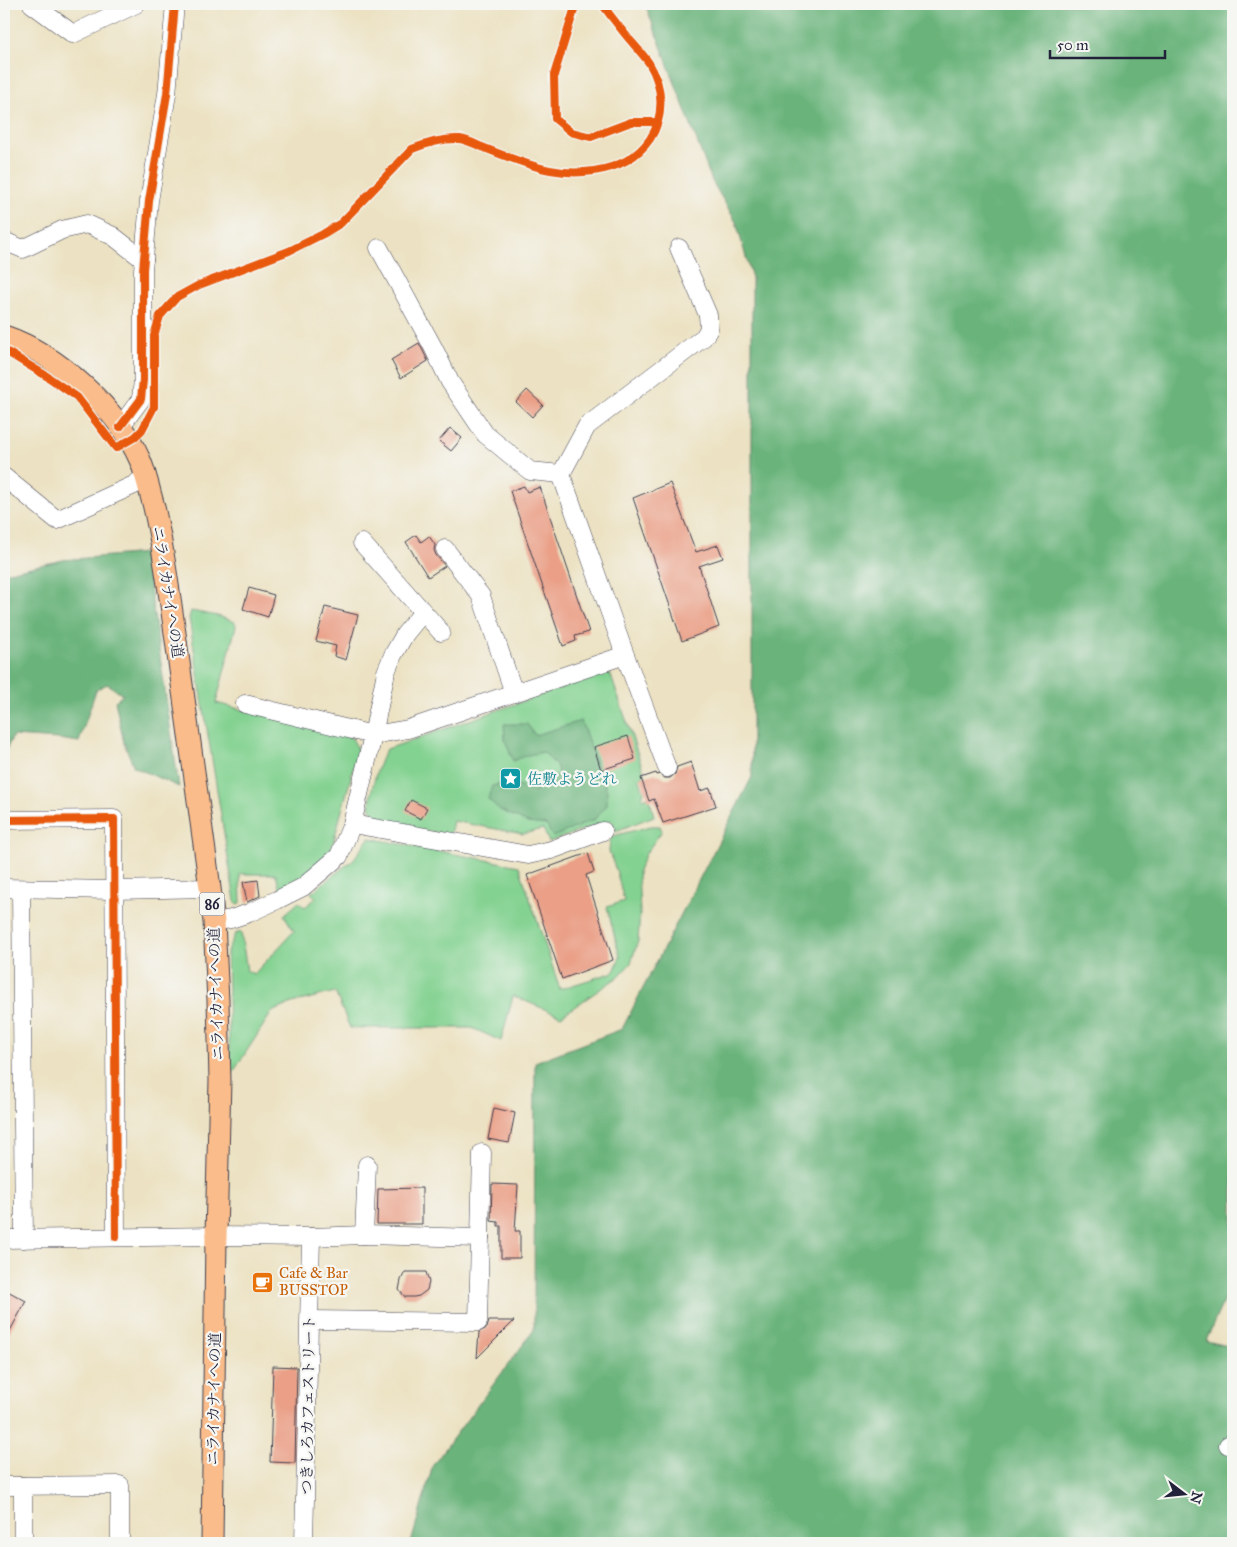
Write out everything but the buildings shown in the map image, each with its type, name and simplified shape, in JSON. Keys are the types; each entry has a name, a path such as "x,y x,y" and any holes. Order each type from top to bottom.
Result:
{"main road":[{"name":"ニライカナイへの道","path":"4,336 19,341 63,368 84,386 120,427 140,459 162,538 210,888 214,922 218,1000 220,1080 212,1543"}],"street":[{"path":"32,4 73,34 136,4"},
{"path":"120,427 141,399 144,260 149,201 168,94 175,4"},
{"path":"4,241 24,249 62,230 86,224 113,236 144,260"},
{"path":"379,248 450,382 485,434 530,471 561,474"},
{"path":"667,768 624,654 561,474 587,426 704,337 709,329 708,315 679,248"},
{"path":"4,478 57,520 134,486 146,476"},
{"path":"362,543 441,632"},
{"path":"445,549 481,596 514,693"},
{"path":"214,922 249,913 303,887 339,856 352,824 386,672 405,634 423,612"},
{"path":"245,704 373,735 408,729 624,654"},
{"path":"4,820 114,819 116,1237"},
{"path":"352,824 528,854 551,850 603,831"},
{"path":"24,1239 12,888 114,890 210,888"},
{"path":"310,1320 478,1322 482,1153"},
{"path":"364,1235 367,1165"},
{"path":"4,1239 364,1235 480,1238"},
{"name":"つきしろカフェストリート","path":"304,1543 311,1237"},
{"path":"4,1486 120,1485 120,1543"},
{"path":"23,1486 23,1543"}],"green space":[{"path":"645,4 1233,4 1233,1279 1206,1341 1233,1347 1233,1543 411,1543 433,1465 534,1330 535,1062 622,1029 752,777 752,278 736,222 712,181"},
{"path":"145,553 179,787 134,767 124,743 115,701 123,695 107,684 96,690 79,742 13,736 4,754 4,573 63,560"},
{"path":"191,611 218,616 235,622 236,626 216,703 351,737 357,747 356,759 330,854 315,871 280,891 276,874 240,874 241,903 238,904 235,901 189,618"},
{"path":"607,672 610,673 645,775 639,778 644,791 642,799 649,797 654,816 616,831 611,820 549,842 543,829 523,834 453,821 450,835 387,824 387,819 378,816 372,811 370,804 372,787 381,760 387,749"},
{"path":"581,721 607,791 607,805 594,820 553,837 546,825 528,823 500,810 488,799 492,786 509,782 537,792 538,783 558,775 557,767 544,752 528,755 513,761 505,740 504,724 527,724 535,735"},
{"path":"651,826 660,826 662,831 646,853 638,871 640,913 638,941 631,963 618,977 561,1016 513,996 501,1041 472,1028 350,1028 335,992 292,1003 272,1012 230,1077 227,952 235,934 241,932 247,971 254,974 294,931 284,915 299,902 305,907 316,898 311,893 353,860 369,838 519,866 560,989 614,972 620,957 607,907 624,901 609,851 610,841 613,836"}],"cycle path":[{"path":"120,427 141,399 143,380 143,270 149,201 167,94 175,4"},
{"path":"576,4 554,75 555,119 571,132 591,137 631,122 657,122"},
{"path":"4,350 77,397 116,448 135,437 142,430 154,407 154,336 160,316 177,297 199,285 289,251 341,223 412,149 436,141 460,139 543,169 577,172 594,171 625,161 639,152 655,130 660,111 659,91 654,72 649,63 602,4"},
{"path":"4,820 114,819 116,1237"}],"place":[{"name":"佐敷ようどれ","path":"511,779"},
{"name":"Cafe & Bar BUSSTOP","path":"263,1282"}]}
